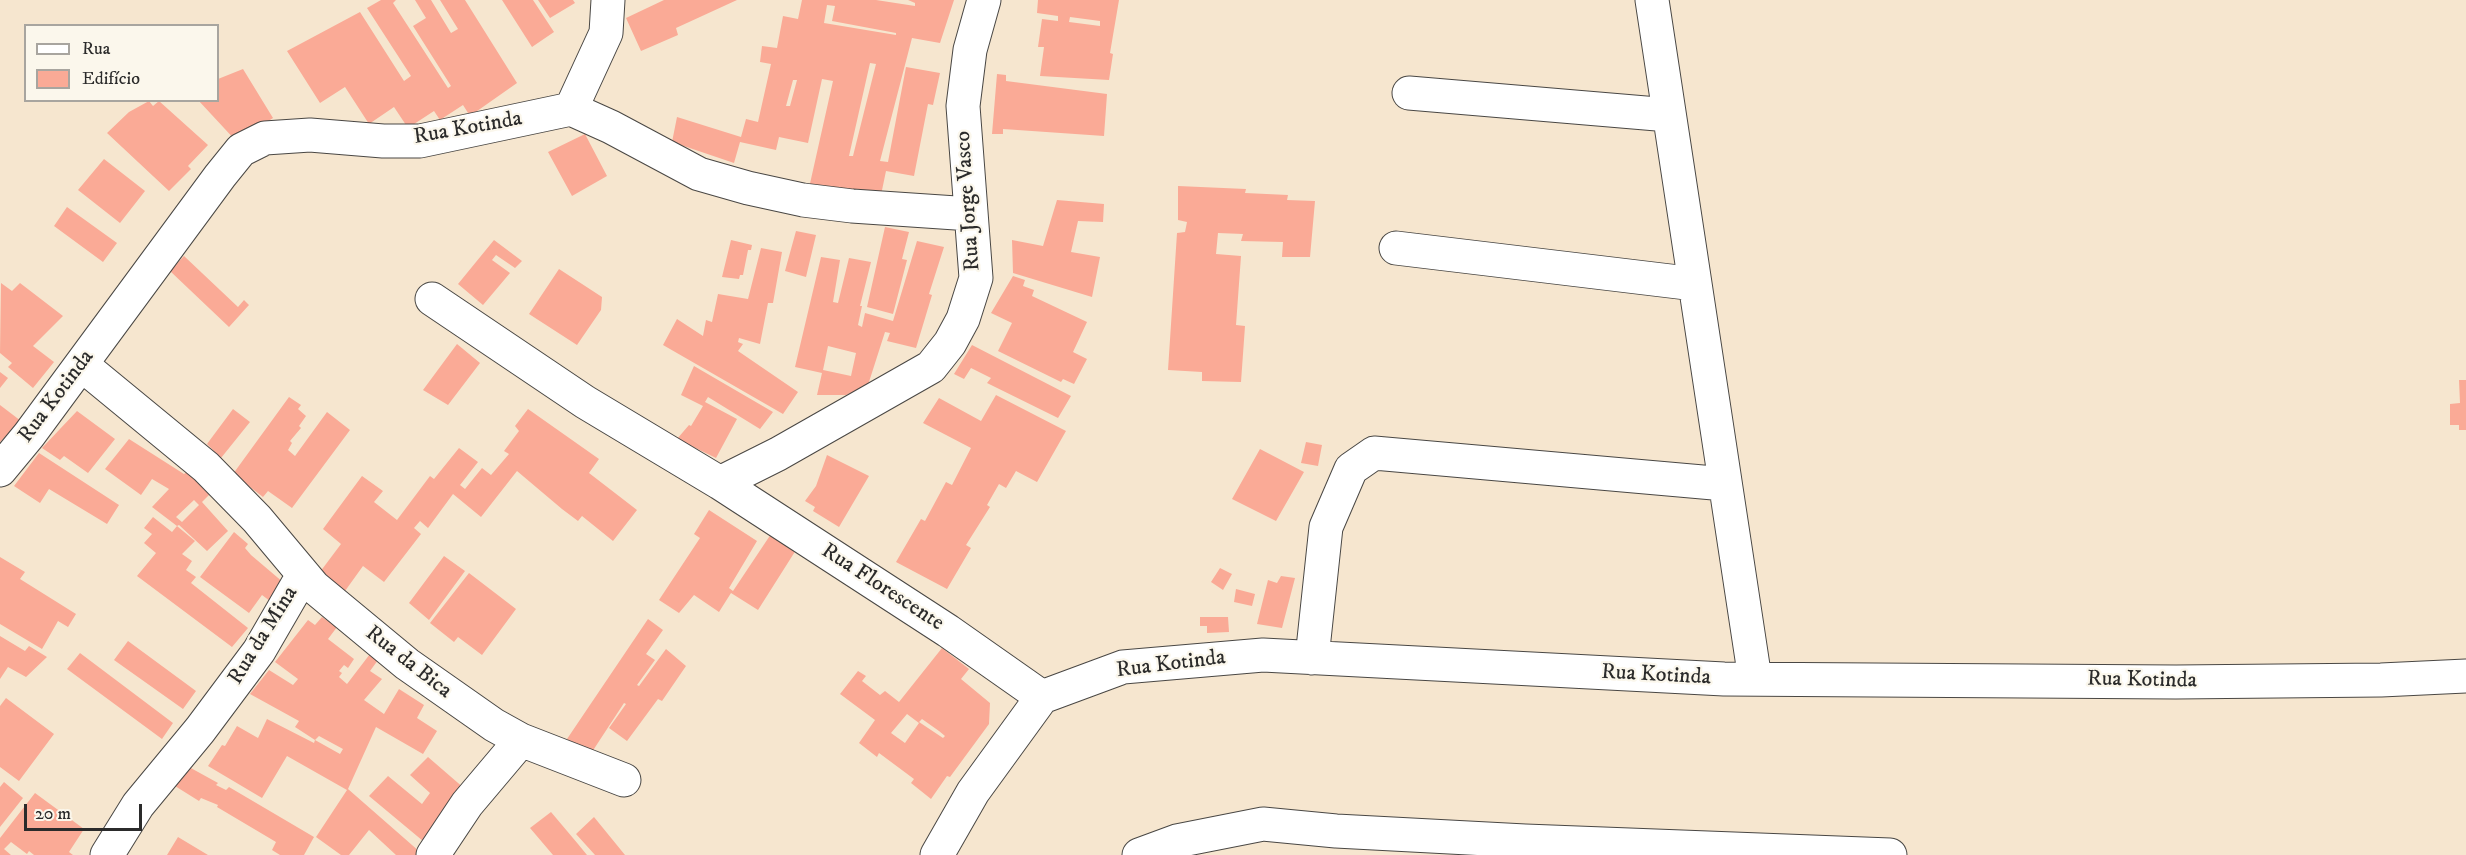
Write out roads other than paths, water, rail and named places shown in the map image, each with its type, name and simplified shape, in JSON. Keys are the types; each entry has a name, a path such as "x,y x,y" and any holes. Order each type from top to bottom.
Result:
{"street":[{"path":"608,0 606,33 571,109 611,127 699,174 748,188 803,200 852,206 971,214"},
{"name":"Rua Jorge Vasco","path":"720,483 778,454 931,367 950,342 963,319 976,278 963,106 970,50 984,0"},
{"path":"1652,0 1755,679"},
{"path":"1409,93 1669,115"},
{"name":"Rua Kotinda","path":"0,470 82,365 173,238 242,150 265,138 310,135 383,141 420,141 571,109"},
{"path":"1396,248 1695,284"},
{"name":"Rua Florescente","path":"432,299 585,402 720,483 948,631 1042,697"},
{"name":"Rua da Mina","path":"82,365 206,467 283,547 303,575 259,651 200,730 138,806 107,855"},
{"path":"1312,658 1326,527 1351,469 1374,453 1725,484"},
{"name":"Rua da Bica","path":"303,575 314,587 407,664 494,725 521,740 624,780"},
{"name":"Rua Kotinda","path":"1042,697 1123,667 1263,655 1755,679 2176,682 2381,680 2466,676"},
{"path":"937,855 973,792 1042,697"},
{"path":"433,855 467,804 521,740"},
{"path":"1139,855 1177,841 1263,824 1336,831 1525,841 1890,855"}]}
